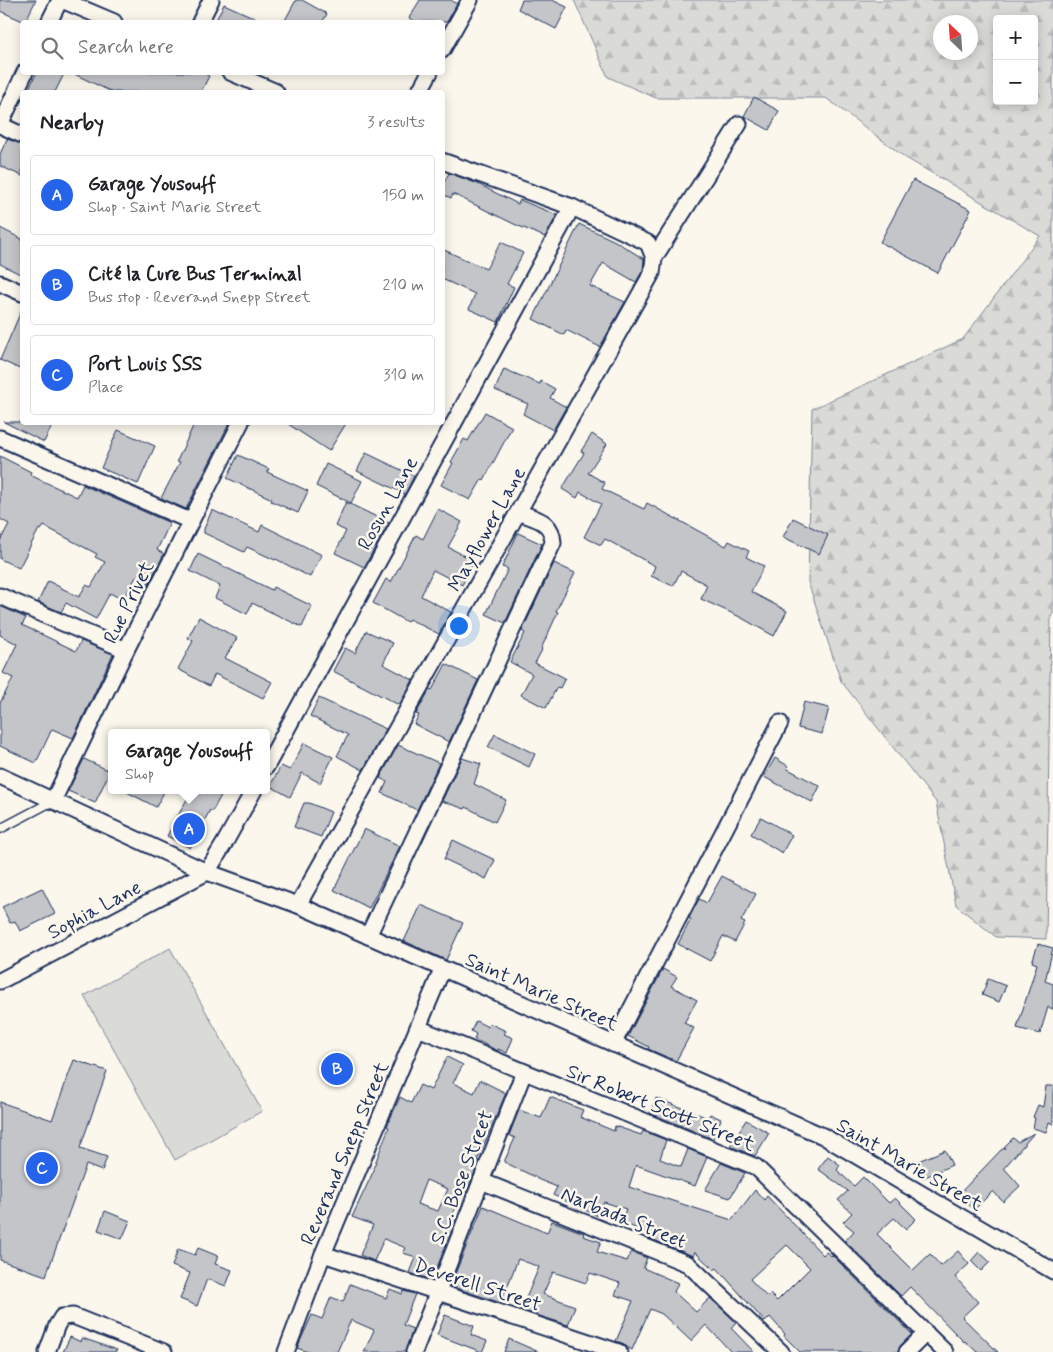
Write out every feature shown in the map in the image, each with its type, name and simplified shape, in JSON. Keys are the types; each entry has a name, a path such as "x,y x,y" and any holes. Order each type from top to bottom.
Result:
{"street":[{"path":"50,20 61,0 109,20"},
{"path":"201,20 211,0"},
{"path":"445,45 470,0"},
{"path":"20,134 0,125 24,75"},
{"path":"237,75 271,90"},
{"path":"419,90 428,75"},
{"name":"Mayflower Lane","path":"298,905 652,273 654,258 739,124"},
{"path":"445,162 572,207 648,243 654,258"},
{"name":"Rosun Lane","path":"270,760 572,207"},
{"path":"0,283 20,292"},
{"name":"Rue Privet","path":"54,801 126,650 240,425"},
{"path":"0,438 190,521"},
{"path":"368,936 553,543 552,532 548,525 518,512"},
{"path":"0,596 126,650"},
{"path":"613,1044 780,723"},
{"name":"Saint Marie Street","path":"0,776 206,872 298,905 442,970 823,1136 1053,1271"},
{"path":"206,872 252,794"},
{"name":"Sophia Lane","path":"0,981 206,872"},
{"name":"Reverand Snepp Street","path":"286,1352 323,1254 442,970"},
{"name":"Sir Robert Scott Street","path":"418,1028 756,1167 945,1352"},
{"name":"S.C. Bose Street","path":"414,1352 524,1072"},
{"name":"Narbada Street","path":"481,1181 688,1264 781,1352"},
{"name":"Deverell Street","path":"323,1254 620,1352"},
{"path":"47,1352 57,1325 62,1318 73,1316 164,1352"},
{"path":"907,1352 926,1333"}],"lane":[{"path":"0,829 54,801"}],"green space":[{"path":"574,0 1053,0 1053,614 1051,616 1046,939 996,937 956,905 936,802 841,681 808,582 812,409 963,339 1040,236 906,158 826,98 656,98 608,77"},
{"path":"170,948 262,1111 175,1160 84,996"}],"building":[{"path":"0,0 36,0 26,20 20,20 0,11"},
{"path":"296,0 302,0 327,14 323,20 285,20"},
{"path":"420,0 451,0 457,4 447,22 445,20 412,20 409,18"},
{"path":"522,0 552,0 567,7 556,29 518,9"},
{"path":"224,4 260,20 216,20"},
{"path":"36,75 64,75 56,90 28,90"},
{"path":"76,75 209,76 202,90 108,90"},
{"path":"754,97 779,111 769,130 744,116"},
{"path":"7,139 20,143 20,175 0,166 0,154"},
{"path":"449,173 478,184 518,204 520,200 557,215 545,237 453,194 451,198 445,195 445,180"},
{"path":"913,180 971,210 938,273 880,242"},
{"path":"579,224 615,241 644,259 643,270 636,282 603,263 590,286 625,302 600,347 566,330 564,335 533,319"},
{"path":"0,228 20,238 20,274 0,264"},
{"path":"501,242 523,253 507,284 514,287 498,322 469,309 475,294 445,280 445,250 486,269"},
{"path":"20,314 20,369 0,360"},
{"path":"504,369 540,384 541,381 555,389 550,398 566,407 553,430 523,414 528,404 495,390"},
{"path":"485,412 512,427 484,480 482,479 470,500 441,485 464,439 468,441"},
{"path":"4,422 20,422 20,425 52,425 44,442"},
{"path":"194,425 228,425 186,509 161,498 180,462 177,461"},
{"path":"290,425 345,425 329,451"},
{"path":"118,430 155,446 138,484 101,468"},
{"path":"592,434 607,444 588,473 605,483 602,489 644,509 647,503 726,546 729,541 749,551 746,557 764,566 751,592 787,611 774,636 740,617 701,599 707,585 681,571 673,586 651,576 655,566 605,539 601,545 584,537 601,504 580,492 577,498 562,489 584,453 581,451"},
{"path":"366,453 414,476 405,494 357,471"},
{"path":"238,455 269,469 267,472 308,491 298,513 227,478"},
{"path":"0,456 31,472 30,475 77,497 83,485 170,523 157,550 164,554 149,583 136,577 123,600 110,593 96,619 66,603 61,612 38,602 48,581 79,597 86,585 91,587 105,562 95,557 97,554 44,526 41,530 39,529 19,568 0,559 0,541 9,524 0,519"},
{"path":"326,464 362,481 351,503 316,486"},
{"path":"346,502 389,523 364,567 335,553 346,531 335,526"},
{"path":"438,509 462,522 448,547 475,561 462,585 433,570 421,596 451,612 439,634 409,619 407,622 373,603 386,579 391,582 416,535 423,539"},
{"path":"212,510 259,532 262,525 322,555 310,577 276,559 247,547 244,552 204,533"},
{"path":"793,518 828,535 819,554 783,537"},
{"path":"518,533 542,544 505,623 486,614 508,569 502,567"},
{"path":"198,554 272,590 273,587 312,606 302,627 252,603 247,614 215,598 220,586 190,571"},
{"path":"554,563 575,573 556,611 558,612 535,663 565,678 560,688 557,687 546,708 521,695 532,674 510,662 525,633 522,631"},
{"path":"0,606 26,618 22,625 76,651 81,641 113,654 73,738 52,729 36,763 0,746 0,703 13,678 3,673 17,644 0,635"},
{"path":"199,617 237,638 225,658 272,682 263,698 215,674 209,686 178,669 193,641 188,638"},
{"path":"366,631 393,643 383,664 413,680 399,705 333,671 345,648 355,653"},
{"path":"446,664 478,680 449,742 414,724 419,715 416,714"},
{"path":"319,698 386,729 363,770 337,756 348,735 310,716"},
{"path":"804,702 829,708 822,734 798,728"},
{"path":"495,734 535,754 529,767 488,747"},
{"path":"304,743 333,757 320,783 302,773 290,797 270,786 281,766 290,770"},
{"path":"398,745 439,763 417,810 382,793 387,782 380,778"},
{"path":"462,758 481,764 474,784 506,800 495,822 466,807 465,809 442,801"},
{"path":"775,758 788,766 786,768 820,786 812,802 764,777"},
{"path":"84,759 108,770 108,775 95,803 68,791"},
{"path":"131,794 163,794 156,807"},
{"path":"190,794 222,794 212,812 210,810 190,848 167,836"},
{"path":"304,803 309,803 331,812 321,837 294,827"},
{"path":"761,817 792,835 782,853 751,834"},
{"path":"364,829 400,846 369,908 334,890"},
{"path":"453,840 495,860 486,879 444,859"},
{"path":"722,876 756,894 741,921 745,923 735,942 723,936 710,961 678,944 699,899 707,903"},
{"path":"42,888 55,914 20,931 15,921 10,923 2,907"},
{"path":"421,905 463,923 446,960 404,941"},
{"path":"1038,944 1053,948 1045,981 1053,984 1053,1009 1048,1007 1040,1034 1017,1028 1037,964 1032,962"},
{"path":"663,969 677,977 671,986 697,1000 684,1023 694,1028 676,1061 648,1049 649,1047 628,1036"},
{"path":"988,979 1006,986 999,1002 982,995"},
{"path":"476,1021 488,1027 489,1023 506,1031 504,1034 513,1038 507,1053 498,1049 498,1051 474,1039 476,1034 471,1031"},
{"path":"447,1057 463,1065 453,1083 474,1093 480,1080 506,1093 477,1161 479,1162 465,1196 462,1194 452,1216 457,1218 432,1280 410,1273 416,1257 403,1253 406,1248 384,1239 374,1261 360,1255 373,1225 352,1217 374,1170 389,1127 387,1126 400,1097 411,1103 420,1085 431,1090","holes":["426,1180 448,1189 438,1211 417,1204"]},
{"path":"74,1060 107,1071 80,1148 107,1157 102,1171 86,1165 46,1276 0,1260 0,1102 52,1120"},
{"path":"1046,1086 1053,1086 1053,1124 1049,1122 1046,1132 1033,1128 1035,1118 1033,1117 1038,1105 1043,1107"},
{"path":"550,1097 583,1110 580,1117 614,1131 615,1126 641,1135 643,1131 666,1140 660,1159 681,1167 688,1149 707,1157 695,1186 636,1165 629,1187 732,1220 755,1190 764,1200 767,1196 823,1255 826,1252 832,1255 912,1334 900,1346 898,1352 800,1352 784,1336 785,1334 770,1317 765,1322 717,1268 714,1270 695,1252 693,1256 649,1238 650,1234 621,1222 626,1209 604,1202 598,1216 553,1195 557,1187 504,1162 515,1138 509,1135 519,1110 541,1118","holes":["787,1245 810,1268 777,1301 770,1294 767,1297 750,1279"]},
{"path":"656,1098 708,1118 710,1114 721,1119 713,1139 650,1113"},
{"path":"746,1120 769,1133 755,1156 730,1146"},
{"path":"1034,1133 1004,1168 1020,1186 1003,1202 993,1191 974,1210 958,1195 1013,1138 1018,1142"},
{"path":"945,1150 952,1165 923,1178 916,1162"},
{"path":"828,1156 840,1165 837,1170 854,1186 863,1177 889,1203 895,1198 916,1219 906,1229 894,1218 877,1234 913,1270 930,1254 941,1266 958,1251 969,1264 955,1277 978,1302 962,1317 998,1352 977,1352 964,1342 910,1287 901,1296 845,1241 854,1231 843,1222 852,1213 838,1200 848,1191 818,1169"},
{"path":"721,1163 745,1173 730,1198 705,1190"},
{"path":"483,1206 547,1233 552,1221 584,1233 583,1236 601,1242 597,1252 627,1261 631,1252 647,1258 643,1268 678,1283 674,1292 696,1312 710,1298 736,1322 731,1328 754,1352 731,1352 706,1325 691,1341 662,1314 650,1309 632,1350 616,1341 633,1301 615,1295 620,1283 590,1273 586,1283 553,1272 543,1294 575,1306 568,1325 521,1310 539,1267 518,1259 501,1303 450,1286"},
{"path":"105,1211 130,1221 122,1239 98,1230"},
{"path":"198,1248 218,1256 215,1264 232,1270 226,1286 207,1279 197,1306 180,1299 190,1273 172,1266 178,1249 195,1255"},
{"path":"979,1252 990,1262 981,1271 971,1261"},
{"path":"350,1284 386,1298 390,1289 402,1294 403,1291 415,1294 403,1325 413,1329 405,1352 364,1352 374,1330 351,1320 337,1352 308,1352 297,1348 312,1315 322,1319 331,1297 343,1302"},
{"path":"445,1315 474,1326 471,1335 487,1341 482,1352 437,1335"},
{"path":"70,1337 81,1342 82,1338 117,1350 116,1352 63,1352"},
{"path":"509,1339 539,1352 504,1352"}],"place":[{"name":"Garage Yousouff","path":"189,829"},
{"name":"Cité la Cure Bus Terminal","path":"337,1069"},
{"name":"Port Louis SSS","path":"42,1168"}]}
